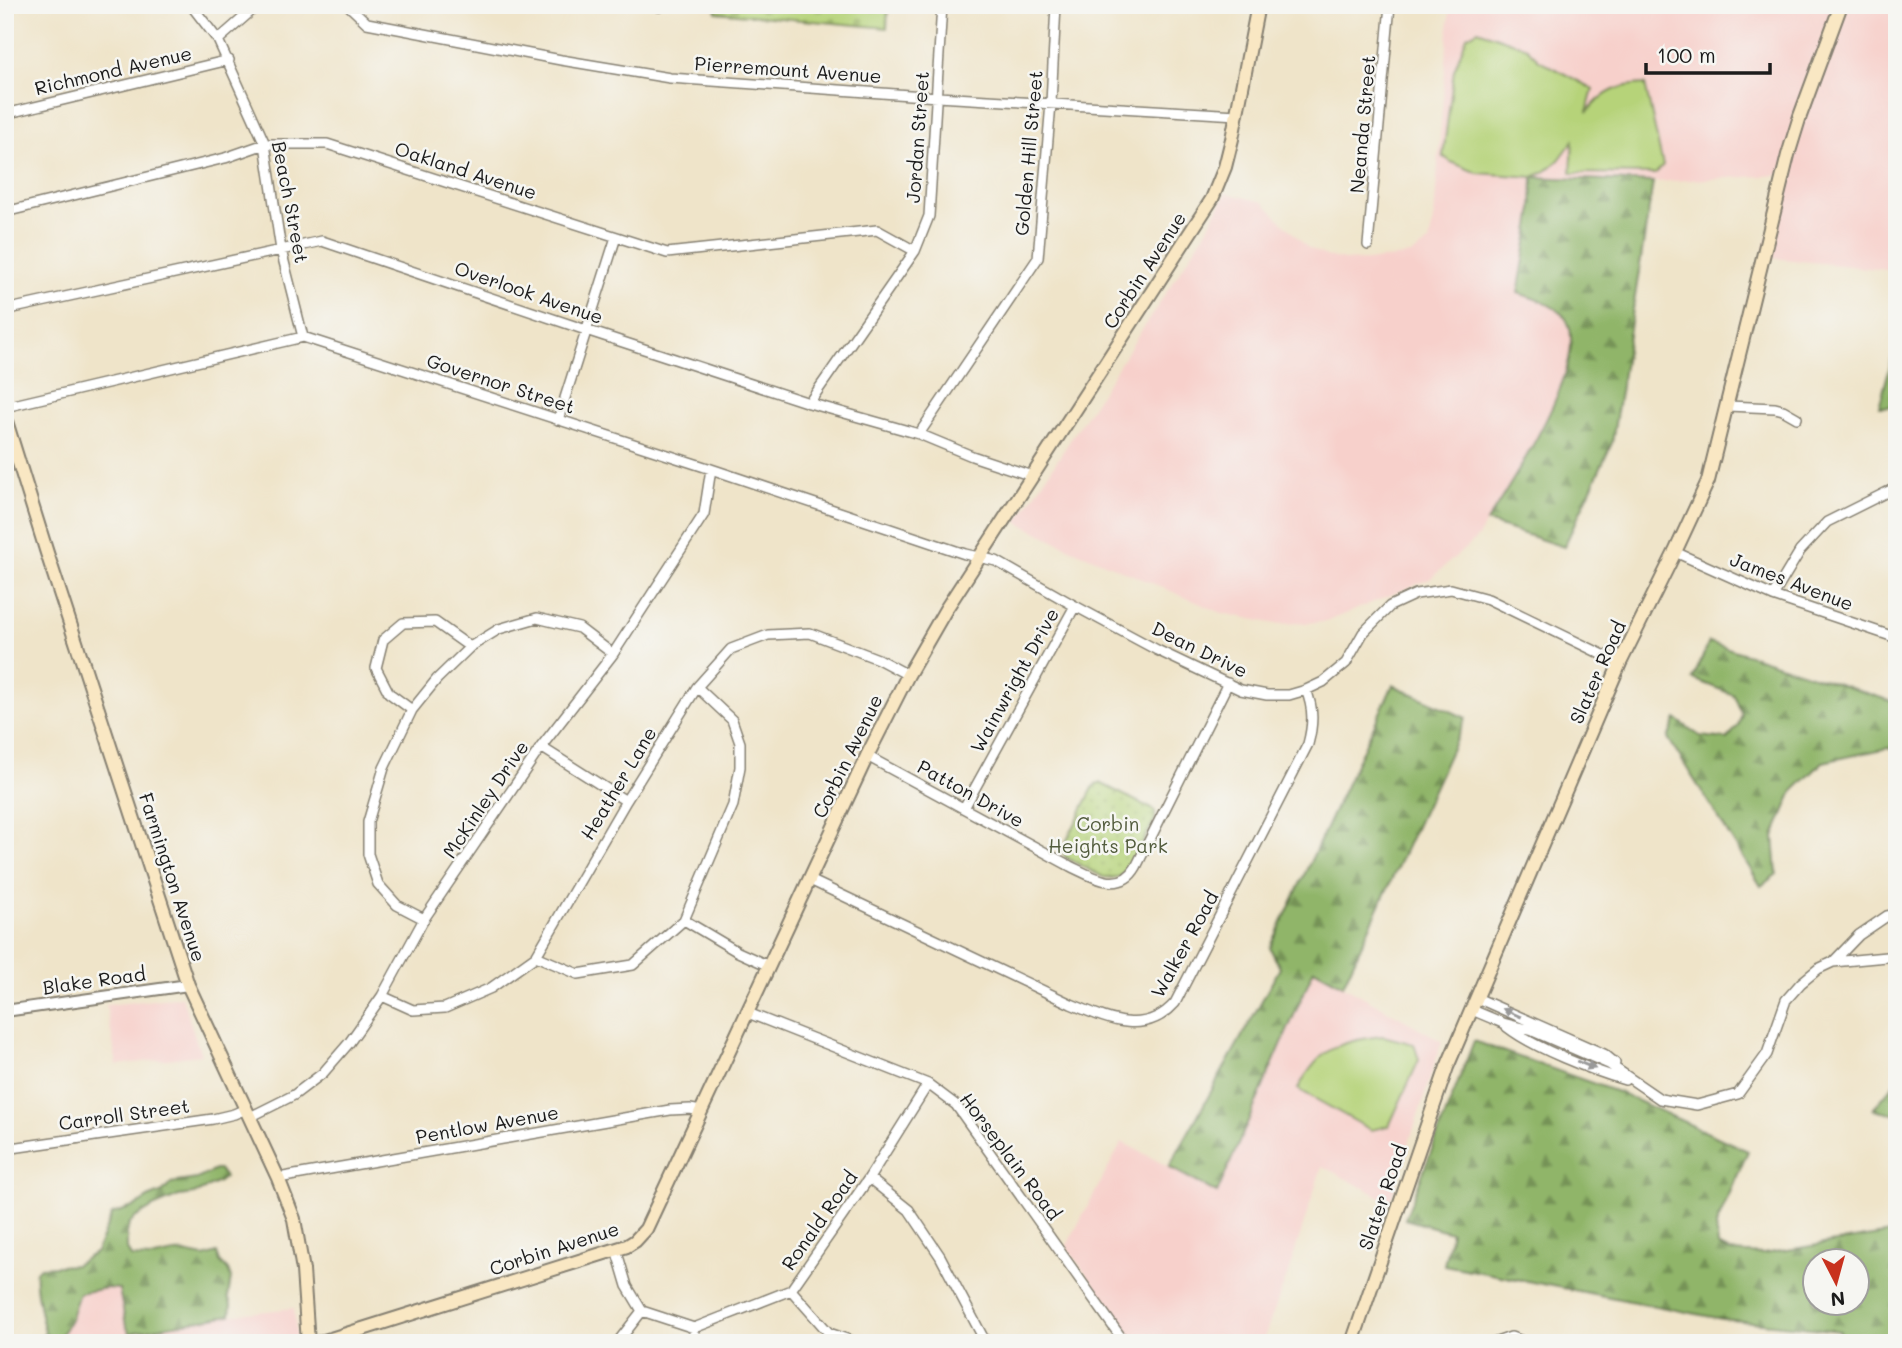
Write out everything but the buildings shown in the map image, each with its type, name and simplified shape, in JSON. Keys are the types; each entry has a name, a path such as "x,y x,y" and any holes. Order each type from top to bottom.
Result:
{"main road":[{"name":"Corbin Avenue","path":"318,1343 616,1249 635,1241 646,1229 867,756 908,675 946,609 1207,207 1225,167 1258,5"},
{"name":"Slater Road","path":"1352,1343 1447,1067 1620,663 1708,481 1794,135 1841,5"},
{"name":"Farmington Avenue","path":"5,418 188,985 278,1178 294,1219 303,1269 307,1343"}],"street":[{"name":"Beach Street","path":"191,5 218,40 229,60 265,144 281,250 303,337"},
{"path":"218,40 258,5"},
{"name":"Pierremount Avenue","path":"348,5 368,23 670,78 1237,115"},
{"name":"Jordan Street","path":"809,403 915,251 929,216 942,5"},
{"name":"Golden Hill Street","path":"919,434 1038,258 1056,5"},
{"name":"Neanda Street","path":"1368,245 1390,5"},
{"name":"Richmond Avenue","path":"5,114 229,60"},
{"name":"Oakland Avenue","path":"5,212 225,158 265,144 327,144 667,253 877,230 915,251"},
{"path":"558,420 616,237"},
{"name":"Overlook Avenue","path":"5,310 321,241 809,403 919,434 972,456 1032,476"},
{"path":"5,407 303,337"},
{"name":"Governor Street","path":"303,337 980,557"},
{"path":"1727,406 1775,408 1797,418"},
{"name":"McKinley Drive","path":"248,1113 293,1095 323,1073 349,1043 382,996 424,919 541,747 613,654 704,514 711,468"},
{"path":"1773,596 1800,551 1827,522 1897,487"},
{"name":"James Avenue","path":"1675,552 1773,596 1897,638"},
{"name":"Dean Drive","path":"980,557 996,561 1157,650 1241,690 1267,695 1289,695 1307,691 1323,682 1346,663 1363,633 1390,606 1416,594 1451,589 1488,599 1620,663"},
{"name":"Wainwright Drive","path":"964,808 1075,606"},
{"path":"424,919 397,905 378,884 368,854 368,822 384,768 412,710 437,679 470,647 499,629 537,618 579,628 613,654"},
{"path":"412,710 389,693 376,668 383,640 402,624 435,622 470,647"},
{"name":"Heather Lane","path":"382,996 413,1010 445,1008 491,988 536,956 626,801 697,687 731,649 768,635 810,633 878,659 908,675"},
{"name":"Patton Drive","path":"867,756 1088,875 1100,880 1119,882 1131,875 1136,867 1228,684"},
{"path":"536,956 578,974 633,965 684,920 733,805 740,767 740,743 732,720 697,687"},
{"name":"Walker Road","path":"810,880 1112,1021 1131,1023 1151,1019 1175,1003 1304,751 1313,722 1307,691"},
{"path":"541,747 626,801"},
{"path":"1833,962 1859,935 1887,916 1897,914"},
{"path":"684,920 769,967"},
{"path":"1474,1004 1503,1023 1533,1031 1609,1064 1660,1100 1697,1105 1738,1094 1767,1054 1786,1000 1818,969 1833,962 1897,956"},
{"name":"Blake Road","path":"5,1011 188,985"},
{"path":"1474,1004 1604,1055 1633,1082"},
{"name":"Horseplain Road","path":"748,1013 928,1084 956,1105 1125,1343"},
{"name":"Ronald Road","path":"694,1328 791,1290 869,1178 928,1084"},
{"name":"Pentlow Avenue","path":"278,1178 670,1110 701,1111"},
{"name":"Carroll Street","path":"5,1149 248,1113"},
{"path":"869,1178 909,1210 940,1256 986,1343"},
{"path":"616,1249 627,1286 642,1311 694,1328 694,1343"},
{"path":"791,1290 829,1333 858,1343"},
{"path":"617,1343 642,1311"},
{"path":"1494,1343 1511,1337 1528,1343"}],"shaded area":[{"path":"1450,5 1897,5 1897,271 1763,257 1782,175 1653,182 1533,177 1532,215 1518,293 1540,300 1563,315 1572,337 1568,368 1550,415 1478,537 1430,579 1325,622 1276,624 1222,613 1072,549 1017,522 1205,233 1226,193 1263,202 1307,247 1326,256 1368,261 1411,255 1429,242 1434,217"},
{"path":"1314,969 1442,1041 1390,1202 1322,1166 1288,1273 1262,1343 1137,1343 1066,1247 1122,1142 1216,1192"},
{"path":"182,997 201,1055 117,1065 106,1005"},
{"path":"119,1288 126,1326 130,1333 230,1315 294,1308 297,1343 56,1343 70,1320 79,1293"}],"green space":[{"path":"716,5 888,5 887,28 716,12"},
{"path":"1478,30 1526,47 1539,60 1593,89 1587,112 1613,90 1645,84 1663,166 1655,174 1571,173 1573,141 1559,160 1533,177 1477,173 1451,162 1443,156 1454,70 1467,36"},
{"path":"1533,177 1653,182 1612,443 1564,547 1487,522 1547,418 1561,386 1569,357 1571,332 1562,314 1547,304 1518,293 1532,215"},
{"path":"1897,340 1897,406 1879,407"},
{"path":"1709,642 1897,703 1897,752 1888,748 1823,762 1793,791 1774,836 1777,874 1761,886 1668,738 1676,719 1700,736 1727,739 1738,726 1742,714 1734,695 1693,679"},
{"path":"1393,685 1466,718 1343,985 1314,969 1217,1193 1169,1167 1280,968 1270,948"},
{"name":"Corbin Heights Park","path":"1100,783 1155,812 1155,819 1131,865 1121,876 1113,878 1103,877 1065,857 1062,850 1093,788"},
{"path":"1383,1036 1414,1044 1419,1060 1389,1126 1371,1130 1298,1089 1314,1064 1332,1049 1342,1044"},
{"path":"1474,1041 1623,1094 1748,1151 1716,1225 1718,1246 1730,1252 1763,1254 1800,1248 1800,1316 1870,1316 1870,1246 1812,1246 1897,1232 1897,1343 1841,1343 1840,1331 1722,1319 1444,1265 1451,1232 1405,1219"},
{"path":"1897,1081 1897,1114 1873,1109"},
{"path":"219,1170 225,1177 219,1182 194,1194 179,1196 155,1206 135,1218 129,1224 127,1249 131,1257 150,1258 179,1252 204,1257 217,1253 231,1278 228,1297 231,1304 230,1315 130,1333 126,1326 119,1289 107,1288 79,1293 70,1320 56,1343 39,1343 45,1331 36,1284 36,1271 40,1267 75,1265 96,1252 112,1214 136,1206 163,1192 171,1183 197,1179"}]}
